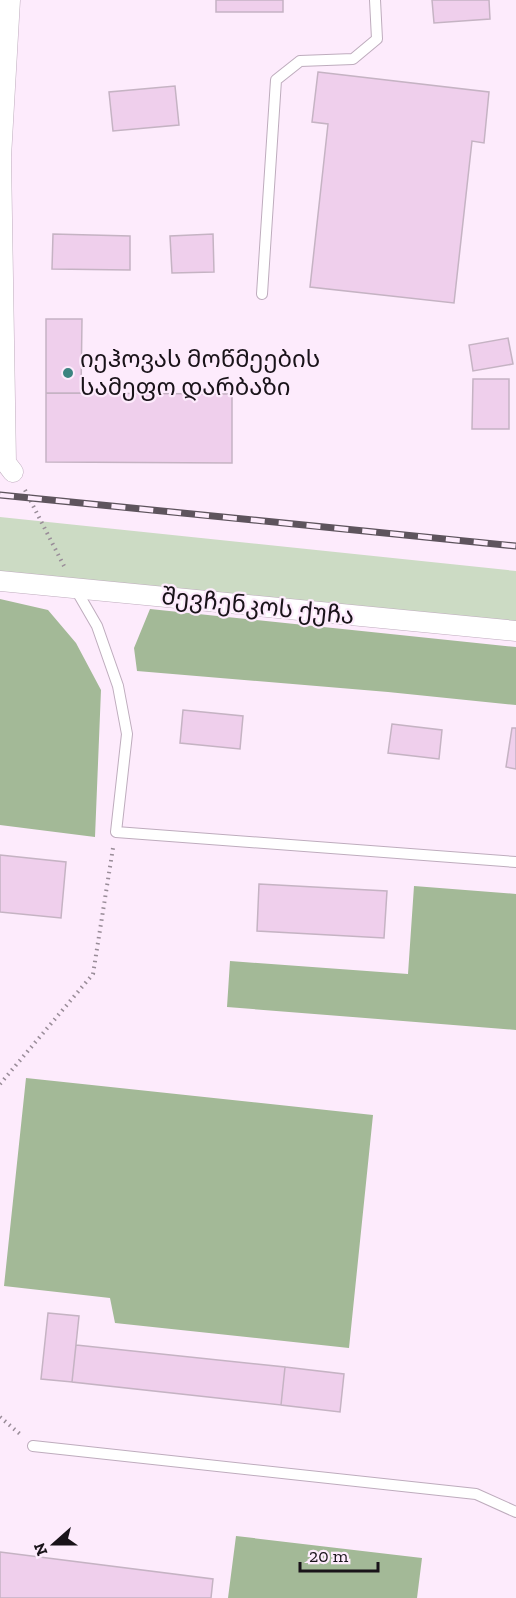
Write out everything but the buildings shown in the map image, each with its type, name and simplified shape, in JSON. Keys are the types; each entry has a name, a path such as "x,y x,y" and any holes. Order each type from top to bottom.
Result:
{"street":[{"path":"6,466 1,157 9,0"},
{"name":"შევჩენკოს ქუჩა","path":"0,580 516,631"}],"lane":[{"path":"262,294 276,80 300,61 352,59 376,39 375,0"},
{"path":"75,588 97,627 118,686 127,734 116,832 516,862"},
{"path":"33,1446 476,1494 516,1512"}],"path":[{"path":"6,466 31,498 75,588"},
{"path":"0,1084 93,974 116,832"},
{"path":"0,1417 33,1446"}],"green space":[{"path":"0,517 516,571 516,631 0,581"},
{"path":"0,599 48,610 76,643 101,690 95,837 0,825"},
{"path":"150,609 516,647 516,705 137,671 134,648"},
{"path":"414,886 516,894 516,1030 227,1007 230,961 408,974"},
{"path":"26,1078 373,1115 349,1348 115,1323 110,1298 4,1286"},
{"path":"236,1536 422,1558 417,1598 228,1598"}],"railway":[{"path":"0,495 516,546"}],"place":[{"name":"იეჰოვას მოწმეების სამეფო დარბაზი","path":"68,373"}]}
